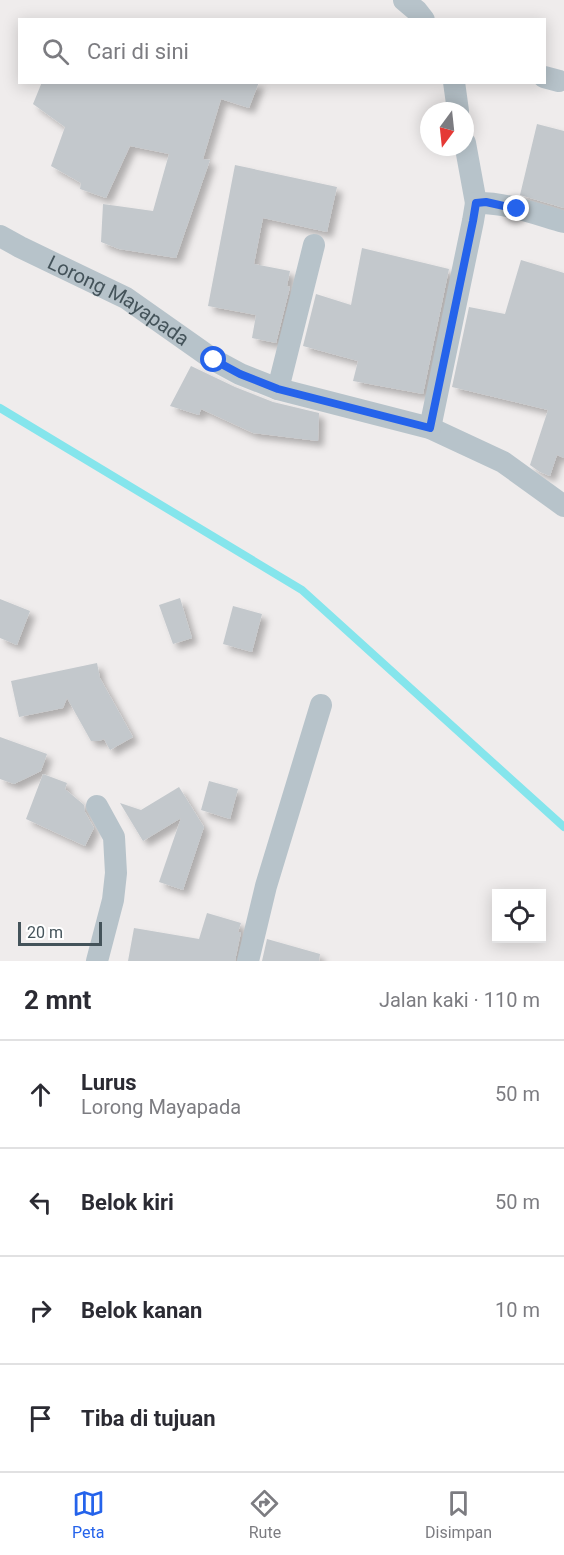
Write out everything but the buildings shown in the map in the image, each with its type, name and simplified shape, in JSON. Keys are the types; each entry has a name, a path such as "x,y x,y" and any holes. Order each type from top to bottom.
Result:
{"street":[{"path":"404,0 422,18"},
{"path":"454,84 457,102"},
{"path":"430,428 476,203 467,156"},
{"path":"476,203 502,205 564,222"},
{"name":"Lorong Mayapada","path":"0,236 20,248 126,298 214,360 240,374 278,389 430,428 503,462 564,506"},
{"path":"278,389 314,245"},
{"path":"248,961 266,886 321,705"},
{"path":"97,806 114,837 116,873 113,900 97,961"}],"waterway":[{"path":"0,408 302,590 564,827"}],"route":[{"path":"214,360 240,374 278,389 430,428 476,203 486,202 517,209"}]}
